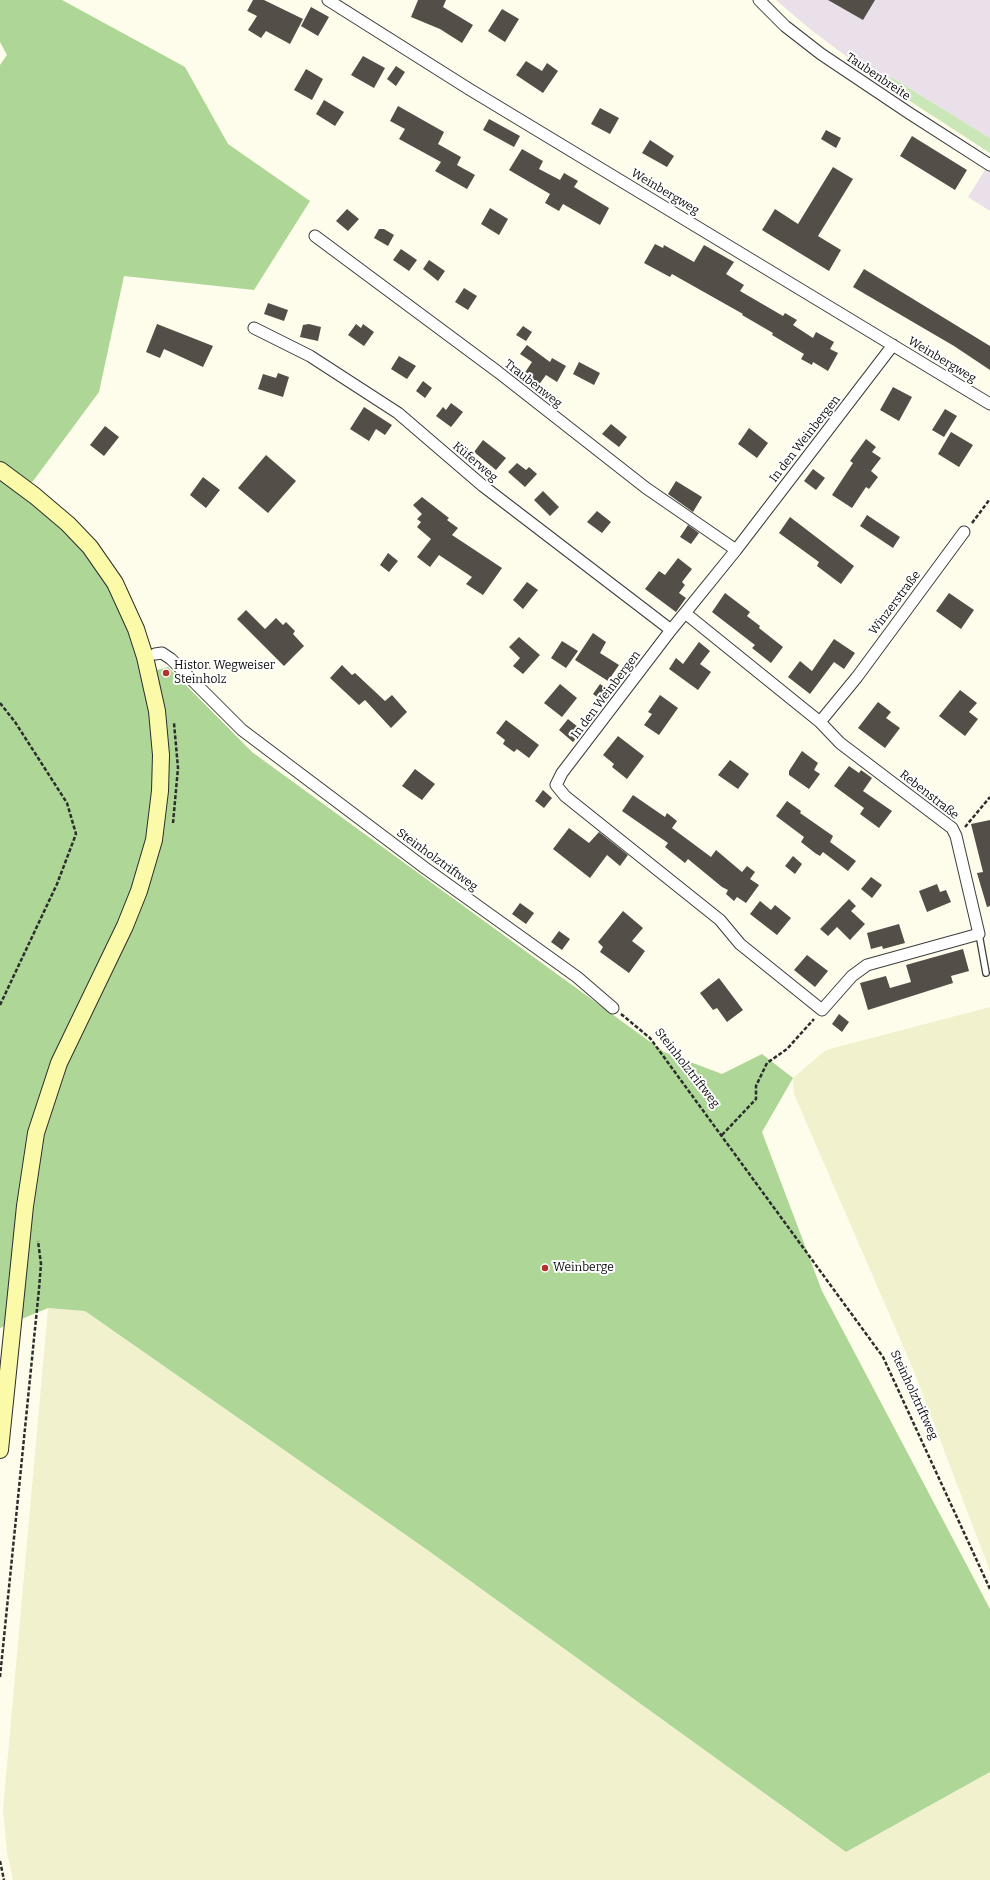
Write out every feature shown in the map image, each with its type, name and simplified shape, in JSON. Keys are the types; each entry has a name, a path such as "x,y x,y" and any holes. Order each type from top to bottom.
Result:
{"main road":[{"path":"0,470 35,496 68,524 100,560 115,583 125,602 136,629 150,678 158,721 161,755 159,802 151,854 139,891 125,926 59,1063 36,1133 25,1206 8,1349 0,1450"}],"street":[{"name":"Weinbergweg","path":"328,0 469,89 990,404"},
{"name":"Taubenbreite","path":"759,0 785,26 821,54 909,114 990,165"},
{"name":"Traubenweg","path":"315,236 498,372 646,488 736,550"},
{"name":"Küferweg","path":"254,328 310,356 398,413 483,486 671,630"},
{"name":"In den Weinbergen","path":"822,1010 740,944 720,920 557,788 556,783 671,630 736,550 893,345"},
{"name":"Winzerstraße","path":"820,722 857,677 964,532"},
{"name":"Rebenstraße","path":"685,613 820,722 840,743 952,828 956,836 979,934"},
{"name":"Steinholztriftweg","path":"155,654 162,653 171,659 242,730 425,868 577,977 613,1008"},
{"path":"822,1010 852,976 866,965 979,934"}],"lane":[{"path":"979,934 986,973"}],"path":[{"path":"964,532 990,499"},
{"path":"0,703 15,722 67,803 76,834 50,898 0,1005"},
{"path":"172,829 178,787 178,768 173,718"},
{"path":"956,836 990,797"},
{"name":"Steinholztriftweg","path":"613,1008 650,1038 883,1357 990,1589"},
{"path":"722,1135 756,1099 756,1086 767,1063 787,1049 822,1010"},
{"path":"0,1677 39,1288 41,1264 38,1233"},
{"path":"0,1860 4,1880"}],"shaded area":[{"path":"776,0 990,0 990,138 891,77 885,85 811,30"},
{"path":"990,162 990,211 968,197"}],"green space":[{"path":"0,0 62,0 185,67 228,144 310,201 254,290 124,276 99,392 22,496 64,530 96,566 118,600 143,674 168,667 252,752 664,1052 722,1074 762,1054 793,1078 762,1132 822,1291 990,1609 990,1772 846,1852 426,1549 85,1311 48,1308 0,1328 0,65 7,55 0,42"},
{"path":"891,77 990,138 990,153 885,85"},
{"path":"990,1007 990,1571 913,1369 794,1094 793,1078 826,1050"},
{"path":"48,1308 85,1311 426,1549 846,1852 990,1772 990,1880 13,1880 7,1852 3,1810"}],"building":[{"path":"253,0 264,0 303,19 290,44 266,31 261,38 248,30 257,16 247,11"},
{"path":"418,0 446,0 443,7 473,25 462,43 440,29 411,17"},
{"path":"828,0 875,0 863,20"},
{"path":"311,7 329,17 318,36 301,26"},
{"path":"502,9 519,19 505,42 488,31"},
{"path":"363,56 385,68 374,88 351,75"},
{"path":"526,61 542,71 547,63 558,71 543,93 516,75"},
{"path":"396,66 405,72 396,86 387,79"},
{"path":"306,69 323,79 312,100 294,90"},
{"path":"324,100 344,112 335,126 316,114"},
{"path":"398,106 444,132 438,144 461,157 457,165 475,175 467,189 435,171 441,162 399,139 405,129 390,121"},
{"path":"600,108 619,118 610,134 591,124"},
{"path":"489,119 520,136 514,147 483,130"},
{"path":"826,130 841,138 836,148 821,139"},
{"path":"912,136 967,170 955,190 900,156"},
{"path":"650,140 674,156 667,167 642,153"},
{"path":"522,149 543,161 539,169 560,180 564,173 578,181 574,187 609,208 600,225 563,204 559,211 545,203 550,194 509,170"},
{"path":"833,167 853,179 818,236 841,250 829,271 762,230 775,209 798,224"},
{"path":"490,208 508,219 499,235 481,224"},
{"path":"347,209 359,219 348,231 336,221"},
{"path":"379,229 384,229 394,235 388,246 374,238"},
{"path":"655,244 663,248 664,245 694,262 704,245 734,262 726,274 744,285 740,291 783,316 785,313 797,320 793,325 813,338 816,332 834,342 830,349 838,353 828,371 813,362 812,365 801,359 804,354 772,335 773,333 742,315 743,314 672,274 670,277 644,263"},
{"path":"401,249 417,260 409,271 393,260"},
{"path":"429,260 445,271 438,281 423,269"},
{"path":"864,269 990,346 990,370 954,346 853,287"},
{"path":"464,288 477,296 468,310 455,302"},
{"path":"268,303 288,310 284,321 264,314"},
{"path":"157,324 213,346 203,367 164,349 160,358 146,352"},
{"path":"309,324 321,327 318,341 300,337 303,325"},
{"path":"356,324 361,328 363,324 374,332 364,346 348,335"},
{"path":"523,326 532,332 526,341 516,335"},
{"path":"527,345 550,362 552,358 566,366 557,382 546,375 535,390 520,380 532,362 520,354"},
{"path":"399,356 416,366 407,379 391,369"},
{"path":"579,362 600,373 594,385 573,374"},
{"path":"278,373 289,377 283,397 258,389 263,374 276,378"},
{"path":"423,381 432,388 425,398 416,391"},
{"path":"893,387 912,397 899,421 880,410"},
{"path":"451,403 463,412 451,427 436,416 443,407 446,410"},
{"path":"364,407 392,425 385,435 376,429 369,441 350,429"},
{"path":"945,409 957,416 944,437 932,430"},
{"path":"611,424 627,437 619,447 602,434"},
{"path":"105,426 119,437 104,456 90,445"},
{"path":"749,428 768,443 757,458 738,444"},
{"path":"951,432 973,445 959,467 938,454"},
{"path":"866,439 876,447 872,452 881,458 871,471 878,477 869,489 866,487 852,508 832,495 853,463 850,461"},
{"path":"483,440 506,458 496,470 474,452"},
{"path":"266,455 296,481 268,513 238,488"},
{"path":"517,463 526,470 529,467 537,474 525,487 508,472"},
{"path":"813,469 825,478 816,490 804,481"},
{"path":"203,477 220,490 206,508 190,495"},
{"path":"676,481 702,497 693,512 668,494"},
{"path":"543,491 559,507 550,516 534,500"},
{"path":"422,497 449,518 447,520 458,528 452,535 502,568 483,595 466,584 472,577 439,555 430,567 417,557 431,539 417,527 421,522 417,519 422,514 413,505"},
{"path":"597,511 611,522 602,533 587,522"},
{"path":"867,515 900,537 893,548 860,526"},
{"path":"790,517 854,566 841,584 817,566 819,562 779,533"},
{"path":"688,525 699,533 691,544 680,537"},
{"path":"388,553 398,561 389,572 380,565"},
{"path":"678,558 692,569 682,582 685,585 679,593 686,598 676,612 645,589 659,571 665,575"},
{"path":"527,582 538,590 523,609 513,600"},
{"path":"725,593 750,612 747,616 760,626 759,628 783,647 771,663 752,648 755,645 712,612"},
{"path":"949,593 974,610 961,629 936,611"},
{"path":"246,610 265,629 276,618 283,625 286,622 295,631 293,634 304,646 284,666 237,619"},
{"path":"593,633 606,642 600,653 619,665 608,681 575,660"},
{"path":"519,637 540,655 523,674 513,666 520,658 509,647"},
{"path":"834,639 855,653 844,669 834,662 810,694 788,677 800,661 812,671"},
{"path":"562,641 578,651 566,668 551,658"},
{"path":"699,642 710,651 700,664 711,672 698,690 669,669 676,658 683,664"},
{"path":"342,665 352,675 355,673 385,701 392,695 407,712 391,728 365,700 359,705 330,678"},
{"path":"560,684 577,698 562,717 544,703"},
{"path":"600,684 613,693 605,703 593,694"},
{"path":"960,690 977,703 969,712 978,719 965,736 939,716"},
{"path":"660,695 678,708 659,735 644,725 652,714 648,712"},
{"path":"878,702 891,712 886,718 900,728 885,748 858,728"},
{"path":"568,719 583,731 573,742 559,730"},
{"path":"506,720 539,745 529,758 517,749 514,752 503,744 505,740 496,733"},
{"path":"618,736 644,756 627,779 612,767 614,764 603,755"},
{"path":"802,751 818,763 814,770 820,774 809,789 789,775 789,771"},
{"path":"730,760 749,774 738,789 718,775"},
{"path":"849,766 859,773 861,770 872,778 863,791 892,811 879,828 860,814 864,808 834,786"},
{"path":"415,769 435,784 422,800 402,786"},
{"path":"543,790 552,798 544,808 535,801"},
{"path":"633,795 665,817 667,813 677,821 672,828 711,857 716,850 742,872 747,866 755,872 750,879 759,885 746,903 737,897 734,901 726,894 728,890 722,887 688,859 685,863 665,847 668,843 622,811"},
{"path":"787,801 801,811 800,813 833,836 830,842 856,861 848,871 823,852 820,856 815,853 801,842 804,837 776,816"},
{"path":"990,820 990,906 987,907 977,873 983,872 971,824"},
{"path":"569,828 589,843 599,832 628,855 620,866 607,855 590,878 553,849"},
{"path":"793,856 802,864 795,874 785,866"},
{"path":"871,877 882,885 872,898 861,889"},
{"path":"937,884 940,892 946,890 951,902 927,912 919,891"},
{"path":"849,899 856,906 851,911 865,924 850,940 837,927 828,936 820,929"},
{"path":"760,901 771,910 775,905 791,918 777,935 750,914"},
{"path":"520,903 534,913 526,924 512,914"},
{"path":"623,911 643,928 632,941 645,951 629,973 600,952 603,947 598,942"},
{"path":"899,924 905,943 883,949 882,946 871,949 867,933"},
{"path":"559,931 570,939 562,950 551,942"},
{"path":"963,949 969,971 951,976 953,983 868,1010 860,983 886,976 890,988 911,982 906,965"},
{"path":"807,955 828,971 815,987 794,970"},
{"path":"719,978 743,1010 727,1022 717,1008 713,1010 700,993"},
{"path":"839,1014 849,1022 842,1032 832,1024"}],"place":[{"name":"Histor. Wegweiser Steinholz","path":"166,673"},
{"name":"Weinberge","path":"545,1268"}]}
